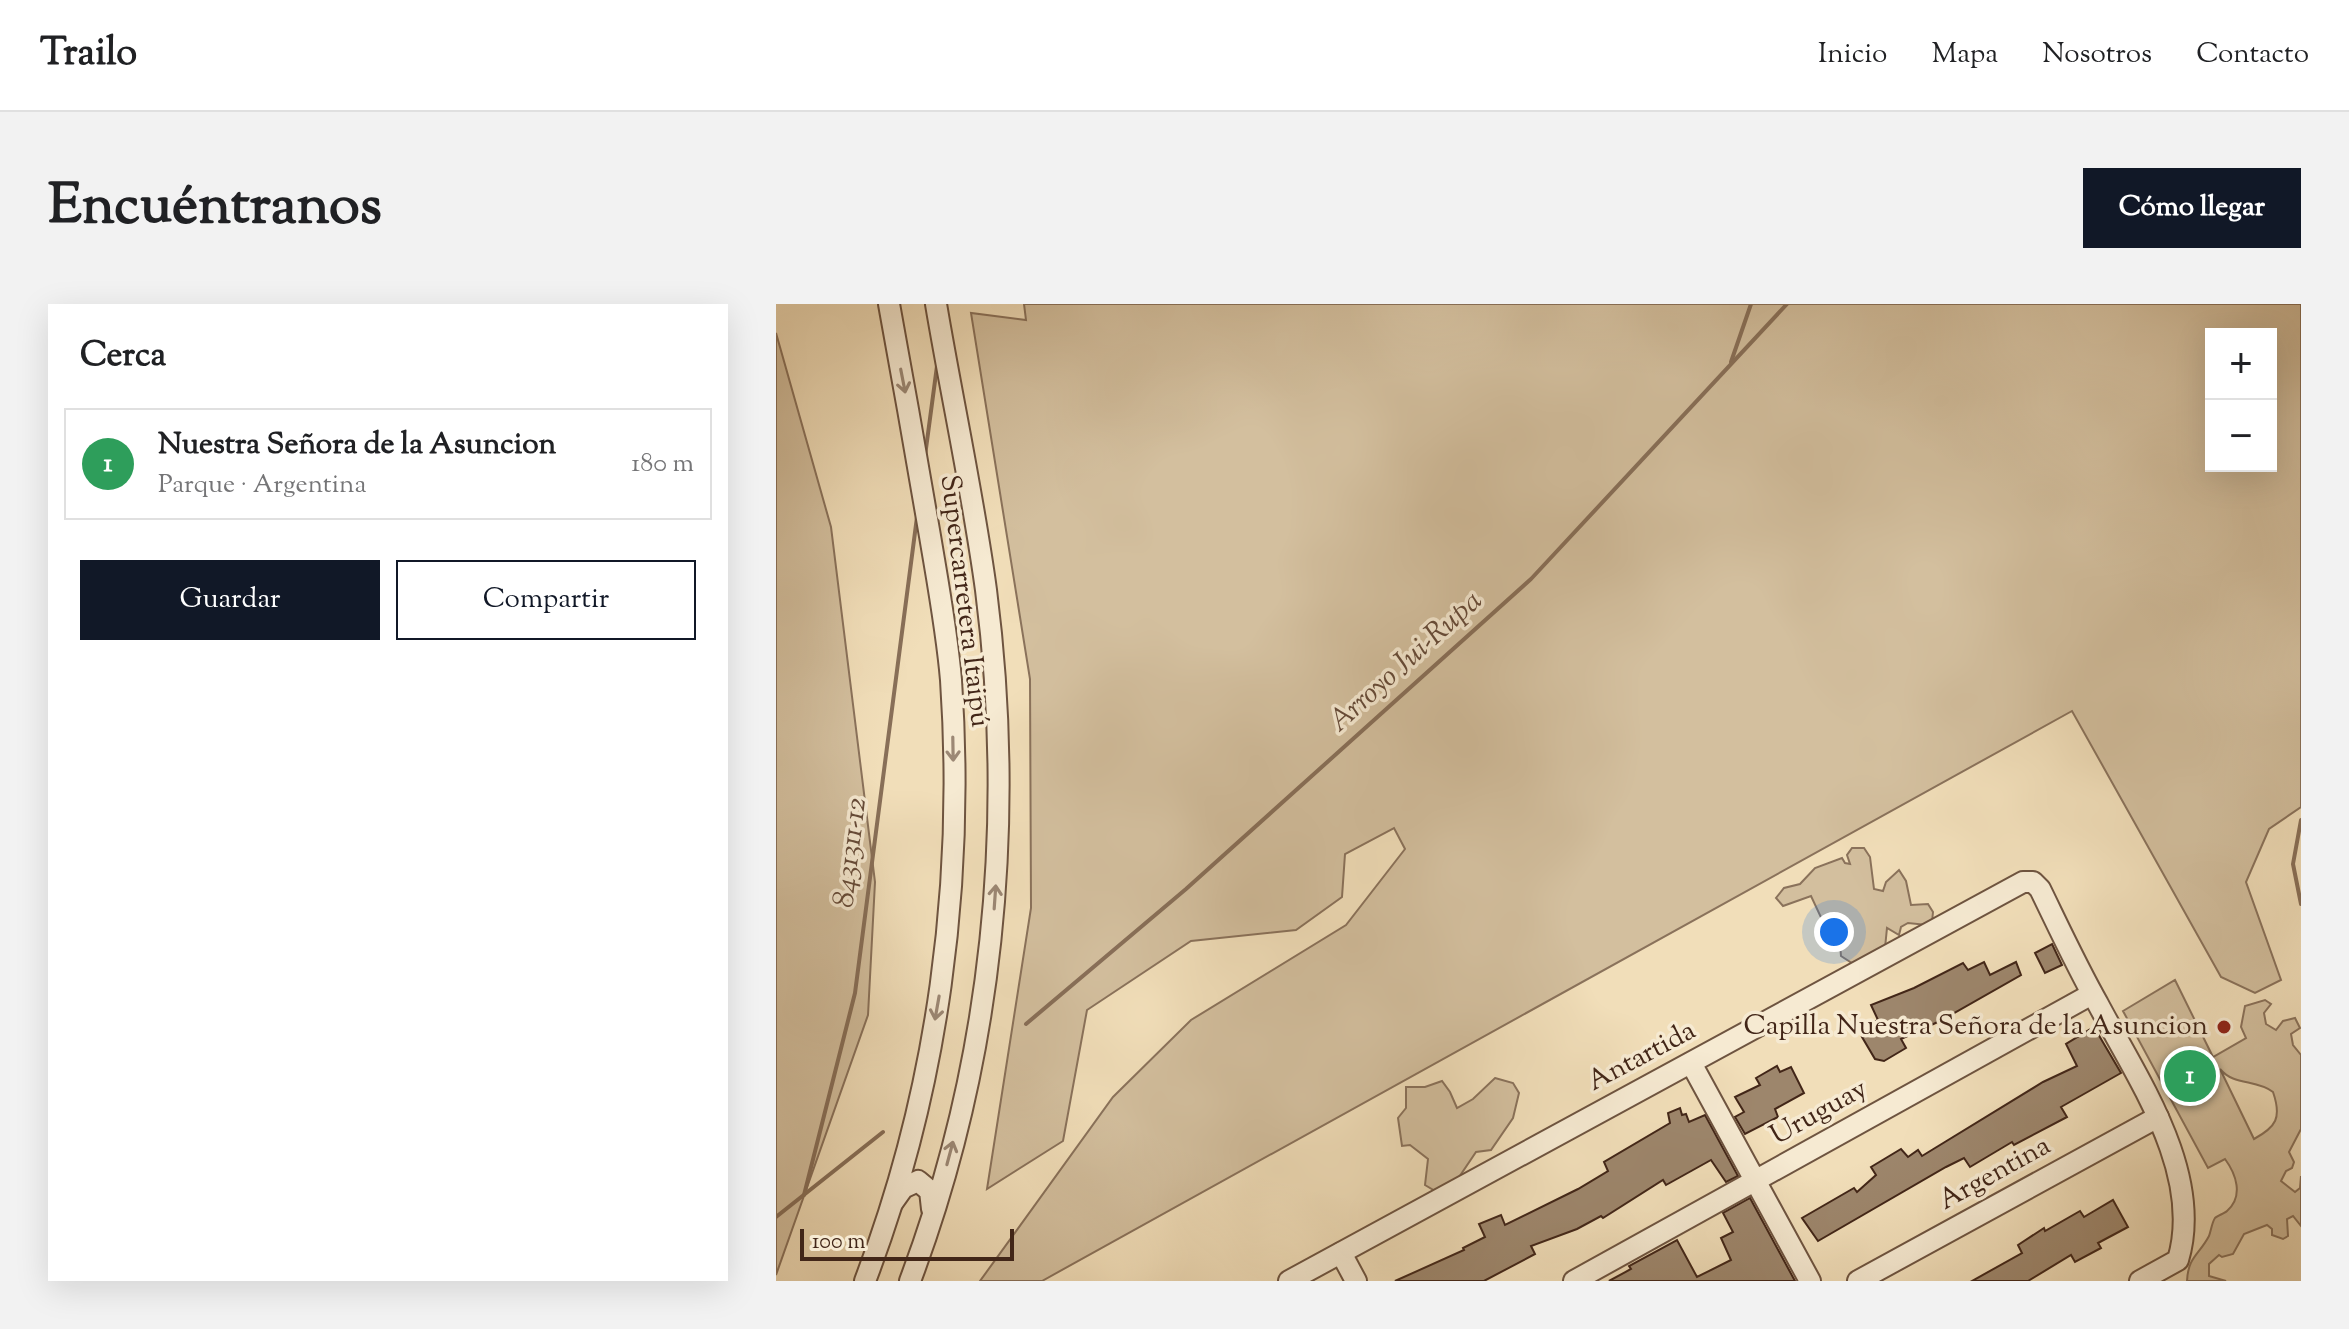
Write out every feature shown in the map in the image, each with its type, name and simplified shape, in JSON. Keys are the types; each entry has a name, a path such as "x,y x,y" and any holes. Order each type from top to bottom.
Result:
{"street":[{"name":"Supercarretera Itaipú","path":"865,1281 889,1208 919,1097 945,961 954,856 951,679 889,304"},
{"name":"Supercarretera Itaipú","path":"910,1281 952,1149 981,1014 991,952 998,824 995,694 985,588 936,304"},
{"name":"Antartida","path":"1289,1281 2023,882 2033,882 2040,889 2092,994"},
{"path":"2092,994 2158,1117 2179,1175 2184,1241 2178,1260 2140,1281"},
{"name":"Uruguay","path":"1574,1281 2092,994"},
{"path":"1691,1063 1810,1281"},
{"name":"Argentina","path":"1858,1281 2158,1117"},
{"path":"889,1208 903,1188 918,1181 930,1191 931,1221"},
{"path":"1341,1253 1356,1281"}],"shaded area":[{"path":"1024,304 2301,304 2301,807 2269,829 2246,882 2281,980 2255,993 2221,977 2072,711 1042,1281 980,1281 1113,1097 1191,1020 1346,925 1405,849 1394,828 1345,854 1342,897 1296,930 1191,941 1087,1010 1063,1141 987,1189 1031,908 1030,679 971,313 1026,320"},
{"path":"776,333 831,527 875,882 868,1015 776,1275"},
{"path":"1852,848 1864,848 1870,857 1874,889 1883,891 1886,882 1899,870 1906,881 1911,905 1928,904 1933,912 1932,922 1927,925 1908,923 1901,927 1899,935 1887,928 1885,948 1855,965 1841,956 1840,944 1825,926 1811,896 1783,906 1776,898 1784,888 1800,884 1815,868 1842,858 1850,864 1847,855"},
{"path":"2175,980 2213,1057 2246,1038 2241,1027 2245,1006 2265,1000 2271,1004 2264,1013 2266,1024 2276,1030 2283,1021 2295,1018 2300,1028 2291,1034 2293,1045 2301,1055 2301,1129 2289,1152 2294,1162 2292,1168 2286,1171 2281,1181 2295,1192 2300,1188 2301,1176 2301,1226 2293,1216 2287,1219 2288,1236 2283,1239 2272,1235 2272,1229 2267,1225 2244,1234 2233,1254 2219,1255 2209,1264 2209,1276 2226,1281 2187,1281 2192,1261 2209,1236 2214,1220 2227,1211 2235,1199 2235,1178 2225,1159 2208,1168 2123,1011","holes":["2220,1069 2273,1092 2277,1109 2275,1121 2254,1139"]},
{"path":"1495,1078 1513,1083 1519,1093 1513,1118 1491,1150 1476,1152 1453,1186 1442,1195 1425,1185 1428,1159 1410,1145 1402,1146 1398,1118 1406,1108 1406,1087 1425,1087 1442,1081 1457,1108 1473,1099"}],"building":[{"path":"2052,944 2062,965 2045,973 2035,953"},
{"path":"1984,962 1990,975 2016,962 2021,975 1942,1020 1901,1039 1906,1048 1884,1061 1875,1059 1862,1037 1865,1036 1861,1029 1878,1020 1871,1005 1963,963 1968,970"},
{"path":"2094,1027 2121,1073 2061,1107 2067,1117 2014,1145 2012,1142 1970,1167 1964,1158 1818,1241 1802,1218 1854,1188 1857,1192 1876,1175 1871,1167 1901,1149 1908,1157 1918,1150 1922,1156 2043,1082 2077,1066 2066,1044"},
{"path":"1777,1066 1780,1072 1791,1067 1804,1093 1775,1109 1778,1117 1745,1134 1735,1117 1744,1112 1735,1097 1760,1085 1756,1078"},
{"path":"1680,1108 1689,1122 1705,1115 1738,1176 1726,1182 1711,1160 1666,1185 1663,1180 1603,1218 1601,1216 1577,1229 1531,1246 1535,1254 1484,1281 1395,1281 1464,1250 1485,1237 1479,1224 1501,1215 1505,1225 1608,1171 1604,1162 1670,1123 1668,1113"},
{"path":"1750,1198 1795,1281 1609,1281 1631,1269 1629,1266 1677,1240 1697,1277 1731,1260 1721,1238 1733,1232 1723,1213"},
{"path":"2113,1200 2128,1227 2098,1243 2101,1248 2075,1262 2071,1255 2028,1281 1972,1281 2022,1253 2018,1245 2044,1228 2045,1231 2080,1211 2084,1217"}],"waterway":[{"path":"1731,362 1751,304"},
{"name":"Arroyo Jui-Rupa","path":"1026,1024 1186,889 1531,579 1787,304"},
{"name":"8431311-12","path":"925,456 937,366"},
{"name":"8431311-12","path":"804,1195 855,993 917,517"},
{"path":"2301,820 2293,864 2301,904"},
{"name":"Arroyo Jui-Rupa","path":"776,1217 883,1132"}],"place":[{"name":"Capilla Nuestra Señora de la Asuncion","path":"2224,1027"},
{"name":"Nuestra Señora de la Asuncion","path":"2190,1076"}]}
